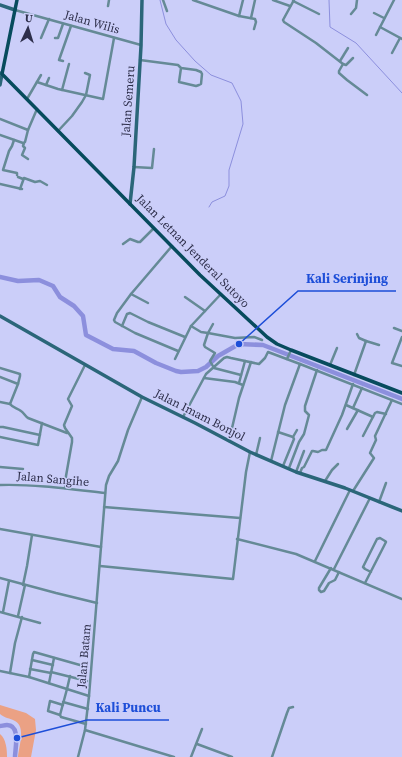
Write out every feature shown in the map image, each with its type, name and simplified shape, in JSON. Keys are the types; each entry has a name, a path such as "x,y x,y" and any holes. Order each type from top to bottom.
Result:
{"main road":[{"path":"0,85 17,0"},
{"name":"Jalan Semeru","path":"130,204 134,167 141,46 142,0"},
{"path":"0,5 15,10"},
{"path":"4,65 9,81"},
{"name":"Jalan Letnan Jenderal Sutoyo","path":"1,74 220,294 267,337 290,351 402,393"},
{"name":"Jalan Imam Bonjol","path":"0,316 142,397 250,452 298,472 352,490 402,511"}],"street":[{"path":"108,6 109,0"},
{"path":"163,0 167,11"},
{"path":"193,0 239,16 256,20 254,29"},
{"path":"239,16 243,0"},
{"path":"251,18 255,0"},
{"path":"273,0 290,6"},
{"path":"351,14 356,8 357,0"},
{"path":"376,35 394,0"},
{"path":"318,14 293,1 283,20 343,64"},
{"name":"Jalan Wilis","path":"15,10 141,46"},
{"path":"374,13 384,18"},
{"path":"41,38 49,19"},
{"path":"55,38 58,38 63,24"},
{"path":"63,61 59,60 71,26"},
{"path":"380,27 401,38 392,53"},
{"path":"37,82 62,90 101,99 103,98 114,38"},
{"path":"340,61 348,48"},
{"path":"353,58 346,65 343,64 339,71 340,74 367,95"},
{"path":"140,60 178,64 181,68 196,70 200,72 202,76 201,84 196,86 180,82 181,68"},
{"path":"62,90 69,64"},
{"path":"67,69 71,70"},
{"path":"58,130 76,112 86,95 90,75 85,73"},
{"path":"27,99 41,75"},
{"path":"46,85 49,78"},
{"path":"28,159 22,155 25,149 23,146 37,109"},
{"path":"0,119 28,130"},
{"path":"0,135 24,143"},
{"path":"14,140 3,170 17,173 17,176 23,179 25,178 35,182 40,181 47,185"},
{"path":"134,167 152,168 154,149"},
{"path":"0,184 21,189 23,179"},
{"path":"123,244 130,239 140,242 154,228"},
{"path":"172,246 131,294 117,313 114,321 135,333 178,351"},
{"path":"131,294 148,303"},
{"path":"175,359 191,326 220,294"},
{"path":"185,297 205,311"},
{"path":"122,326 130,313 185,337"},
{"path":"214,324 208,333 204,345 215,353 211,363 214,368 241,375"},
{"path":"191,326 201,332 235,338 254,337 262,340"},
{"path":"394,328 402,331"},
{"path":"358,334 359,338 379,345"},
{"path":"402,337 392,363 402,366"},
{"path":"354,374 366,341"},
{"path":"330,365 337,348"},
{"path":"288,358 290,351"},
{"path":"183,417 207,373 227,357 259,364 268,352 288,358 402,404"},
{"path":"239,383 245,361"},
{"path":"229,441 237,405 250,362"},
{"path":"271,461 285,405 300,364"},
{"path":"65,488 72,442 72,438 64,425 72,406 68,399 85,365"},
{"path":"0,368 20,374 18,384 10,404"},
{"path":"289,468 299,442 306,429 309,415 305,411 305,406 317,370"},
{"path":"0,377 18,384"},
{"path":"204,378 239,383 243,385"},
{"path":"298,472 304,467 312,451 318,452 326,450 346,405 353,384"},
{"path":"353,408 362,388"},
{"name":"Jalan Batam","path":"78,757 85,730 88,710 106,485 109,476 118,461 128,430 142,397"},
{"path":"315,561 352,490 374,458 370,453 376,440 374,436 392,400"},
{"path":"0,402 10,404 12,407 21,411 26,417 68,433"},
{"path":"346,405 373,417"},
{"path":"347,428 358,410"},
{"path":"364,436 376,412 386,414"},
{"path":"0,437 38,445 42,423"},
{"path":"0,427 40,435"},
{"path":"283,466 297,430"},
{"path":"278,432 294,437"},
{"path":"256,454 260,438"},
{"path":"298,472 304,451"},
{"path":"100,566 233,579 246,468 250,452"},
{"path":"325,481 338,464"},
{"path":"0,467 23,469"},
{"path":"379,502 386,483"},
{"name":"Jalan Sangihe","path":"0,485 28,485 105,493"},
{"path":"339,572 335,580 329,583 324,591 321,592 319,590 370,498"},
{"path":"104,506 240,518"},
{"path":"0,529 101,547"},
{"path":"18,616 32,535"},
{"path":"365,583 371,572 386,542 380,538 377,539 363,567 371,572"},
{"path":"237,539 296,554 402,599"},
{"path":"0,578 97,603"},
{"path":"9,581 2,612 40,623"},
{"path":"10,673 15,643 22,617"},
{"path":"29,677 34,652 87,667"},
{"path":"49,683 54,658"},
{"path":"32,660 53,665"},
{"path":"30,669 51,672 87,681"},
{"path":"0,671 29,677 89,696"},
{"path":"60,716 70,676"},
{"path":"86,724 61,717 48,711 50,702 88,710"},
{"path":"272,757 289,708 293,707"},
{"path":"191,757 202,729"},
{"path":"85,730 174,757"},
{"path":"197,744 232,757"}],"shaded area":[{"path":"0,705 26,713 35,719 36,730 31,757 18,757 21,737 20,728 15,721 0,714"},
{"path":"0,734 5,741 7,757 0,757"}],"waterway":[{"path":"160,0 166,24 176,40 195,61 211,75 232,83 241,101 243,124 229,170 229,186 225,196 212,202 209,207"},
{"path":"329,0 330,27 356,43 402,93"},
{"path":"0,277 18,281 39,280 53,286 60,297 74,306 83,316 86,335 113,349 134,351 156,363 176,371 198,371 206,367 218,356 239,344 263,345 402,399"},
{"path":"0,726 11,726 16,733 15,757"}],"place":[{"name":"Kali Serinjing","path":"239,344"},
{"name":"Kali Puncu","path":"17,738"}]}
